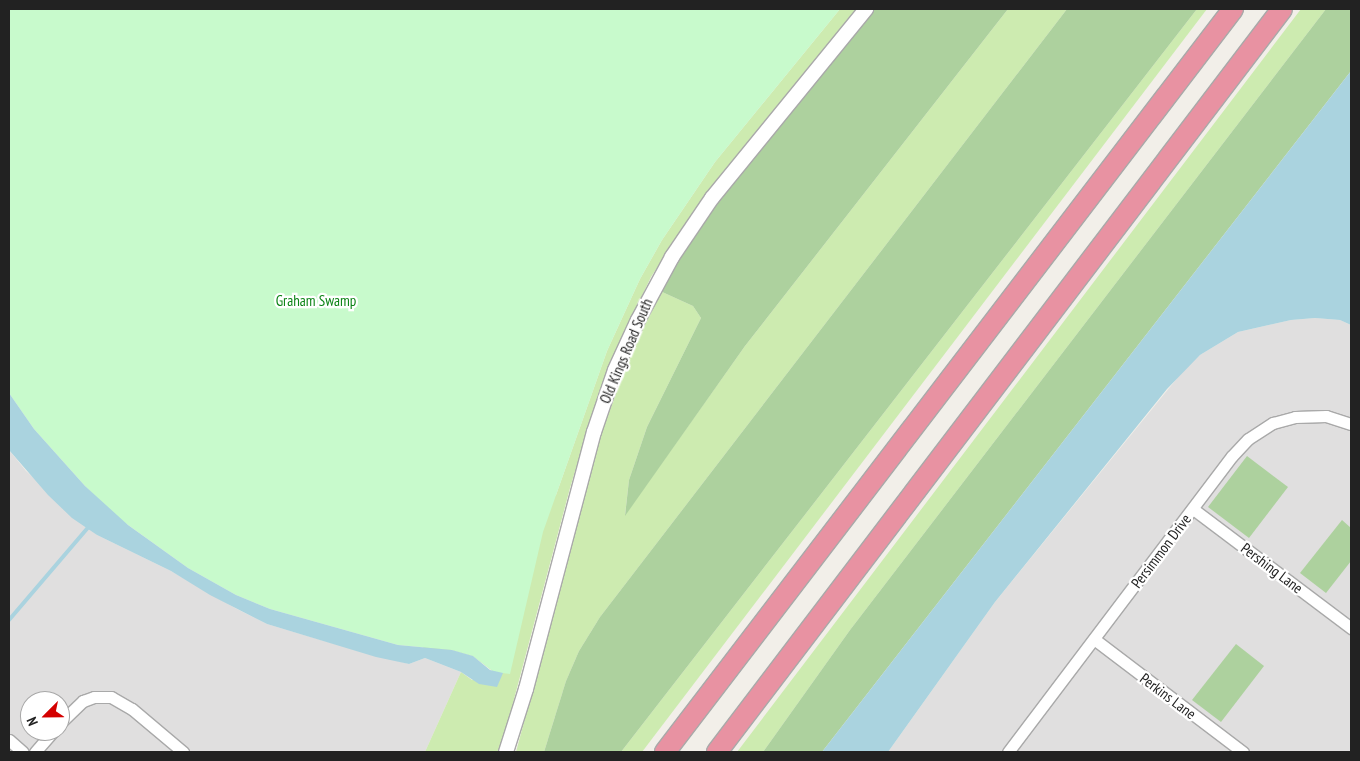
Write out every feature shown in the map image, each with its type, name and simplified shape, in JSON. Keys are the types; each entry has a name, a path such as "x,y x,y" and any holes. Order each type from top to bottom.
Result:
{"highway":[{"path":"665,752 1233,9"},
{"path":"717,752 1282,9"}],"street":[{"name":"Old Kings Road South","path":"506,752 526,688 594,432 615,370 641,312 672,257 712,198 866,9"},
{"name":"Persimmon Drive","path":"1008,752 1232,456 1260,430 1287,418 1310,415 1326,416 1351,424"},
{"name":"Pershing Lane","path":"1193,509 1351,628"},
{"name":"Perkins Lane","path":"1094,639 1243,752"},
{"path":"70,713 83,701 99,696 111,697 132,709 183,752"},
{"path":"9,740 23,752"},
{"path":"35,752 44,741"}],"shaded area":[{"path":"1315,318 1340,320 1351,325 1351,752 888,752 995,602 1183,371 1200,355 1238,332 1291,320"},
{"path":"9,450 26,471 97,535 171,571 267,624 409,664 425,658 461,672 425,752 9,752"}],"green space":[{"name":"Graham Swamp","path":"9,9 840,9 715,162 662,240 640,279 607,351 543,532 510,674 494,672 473,656 452,650 398,645 270,609 236,595 188,568 117,517 85,486 34,429 9,393"},
{"path":"840,9 856,9 702,199 651,277 616,350 598,395 570,488 500,752 425,752 461,672 472,680 503,673 494,672 473,656 452,650 422,649 556,495 607,351 640,279 662,240 715,162"},
{"path":"874,9 1008,9 745,346 625,516 629,480 647,427 701,318 693,306 660,291 683,252 731,183"},
{"path":"1008,9 1067,9 600,617 579,651 566,681 544,752 516,752 600,437 632,350 660,291 693,306 701,318 647,427 629,480 625,515 745,346"},
{"path":"1067,9 1197,9 621,752 544,752 566,681 579,651 600,617"},
{"path":"1197,9 1207,9 642,752 621,752"},
{"path":"1301,9 1326,9 850,630 763,752 737,752"},
{"path":"1326,9 1351,9 1351,71 822,752 763,752 850,630"},
{"path":"1247,456 1288,487 1249,538 1208,507"},
{"path":"1342,520 1351,528 1351,561 1326,593 1300,573"},
{"path":"1236,644 1264,666 1221,722 1192,700"}],"water":[{"path":"1351,71 1351,325 1340,320 1315,318 1291,320 1238,332 1200,355 1167,389 995,602 888,752 822,752"},
{"path":"9,393 34,429 85,486 128,525 188,568 236,595 270,609 398,645 452,650 473,656 490,670 503,673 497,687 479,684 461,672 425,658 409,664 376,657 267,624 210,595 171,571 97,535 72,518 48,495 9,450"}],"waterway":[{"path":"9,620 90,525"}]}
